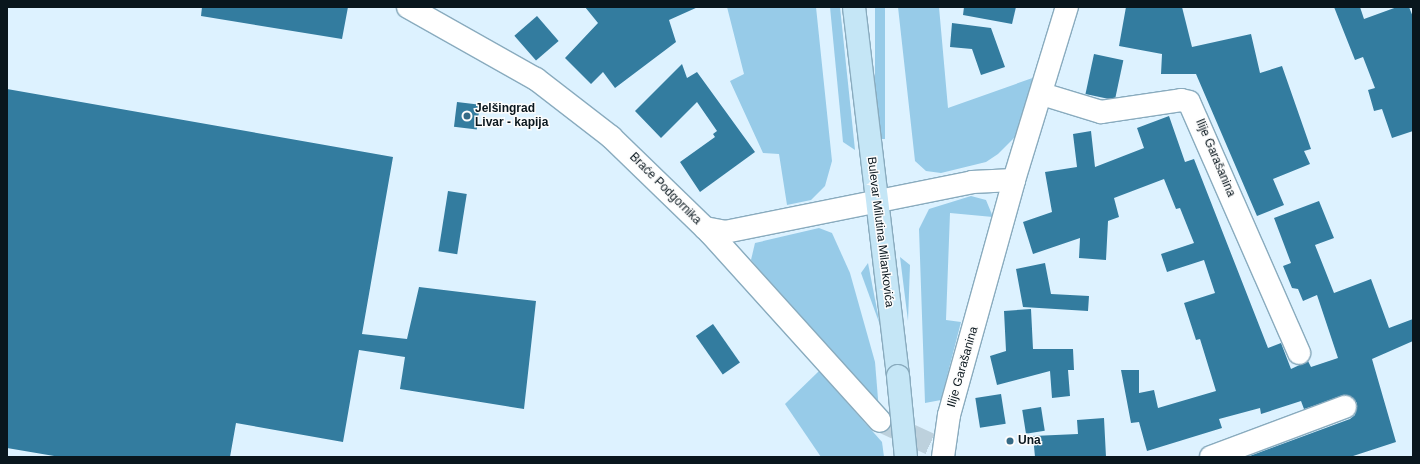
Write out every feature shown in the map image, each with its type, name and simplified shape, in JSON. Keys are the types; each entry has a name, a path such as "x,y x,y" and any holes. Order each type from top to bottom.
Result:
{"street":[{"name":"Braće Podgornika","path":"408,7 536,79 611,136 705,228 880,421"},
{"name":"Bulevar Milutina Milankovića","path":"854,7 898,376 906,457"},
{"name":"Ilije Garašanina","path":"943,457 949,415 1014,180 1042,94 1067,7"},
{"name":"Ilije Garašanina","path":"1042,94 1101,112 1181,100 1189,102 1299,353"},
{"path":"705,228 725,232 877,200 972,182 1014,180"},
{"path":"1211,457 1345,406"}],"shaded area":[{"path":"727,7 816,7 832,161 825,186 811,200 787,205 779,154 763,153 730,81 744,74"},
{"path":"830,7 840,7 855,150 843,142"},
{"path":"875,7 885,7 885,139 875,139"},
{"path":"898,7 939,7 948,108 1041,75 1018,134 998,154 986,162 941,173 926,171 915,161"},
{"path":"971,196 986,200 993,217 950,213 946,320 961,322 941,400 925,403 919,229 929,209"},
{"path":"819,228 832,233 850,273 875,362 879,411 751,260 755,243"},
{"path":"900,257 910,265 908,321"},
{"path":"868,263 880,325 861,273"},
{"path":"819,371 882,442 884,457 821,457 785,404"}],"building":[{"path":"202,7 348,7 342,39 201,16"},
{"path":"585,7 698,7 669,20 676,42 615,88 603,72 591,84 565,58 598,23"},
{"path":"964,7 1016,7 1012,24 963,15"},
{"path":"1126,7 1182,7 1192,47 1251,34 1260,73 1282,66 1311,149 1304,151 1310,164 1273,179 1284,205 1257,216 1196,74 1161,74 1162,54 1119,46"},
{"path":"1334,7 1360,7 1364,19 1397,7 1409,7 1413,17 1413,131 1392,138 1382,109 1374,111 1368,90 1375,88 1363,57 1355,60"},
{"path":"537,16 559,41 536,61 514,36"},
{"path":"952,23 991,28 1005,67 981,75 972,49 950,47"},
{"path":"1094,54 1123,60 1115,100 1085,94"},
{"path":"682,64 687,78 697,72 755,152 700,192 680,162 715,137 713,134 717,131 697,102 661,138 635,111"},
{"path":"7,89 393,157 362,334 407,339 419,287 536,301 524,409 400,389 405,357 359,350 343,442 236,423 230,457 60,457 7,448"},
{"name":"Jelšingrad Livar - kapija","path":"457,102 480,105 477,130 454,127"},
{"path":"1169,116 1185,162 1194,159 1268,348 1281,343 1291,369 1308,361 1311,367 1338,358 1317,295 1303,301 1298,289 1292,288 1283,266 1291,263 1274,218 1319,201 1334,238 1315,245 1334,293 1371,279 1389,328 1413,319 1413,341 1372,359 1396,442 1350,457 1247,457 1350,419 1355,415 1357,403 1347,395 1304,409 1301,401 1261,414 1260,408 1219,419 1222,428 1147,451 1139,422 1131,423 1121,370 1139,370 1139,393 1154,390 1158,408 1216,391 1200,339 1196,340 1184,303 1215,293 1204,260 1167,272 1161,254 1194,243 1180,208 1176,209 1164,179 1114,198 1119,217 1108,221 1106,260 1079,258 1080,238 1033,254 1023,222 1052,212 1045,172 1077,167 1073,134 1091,131 1095,167 1144,148 1137,128"},
{"path":"448,191 467,194 457,254 438,251"},
{"path":"1045,263 1051,294 1089,296 1088,311 1023,307 1016,269"},
{"path":"1031,309 1033,349 1073,349 1074,370 1068,370 1070,396 1052,398 1050,371 997,385 990,356 1006,351 1004,311"},
{"path":"713,324 740,363 723,375 696,336"},
{"path":"1001,394 1006,424 980,428 975,398"},
{"path":"1041,407 1045,431 1026,434 1022,410"},
{"path":"1104,418 1106,457 1035,457 1033,436 1078,434 1077,420"}],"tunnel":[{"path":"880,421 943,450"}],"place":[{"name":"Jelšingrad Livar - kapija","path":"467,116"},
{"name":"Una","path":"1010,441"}]}
